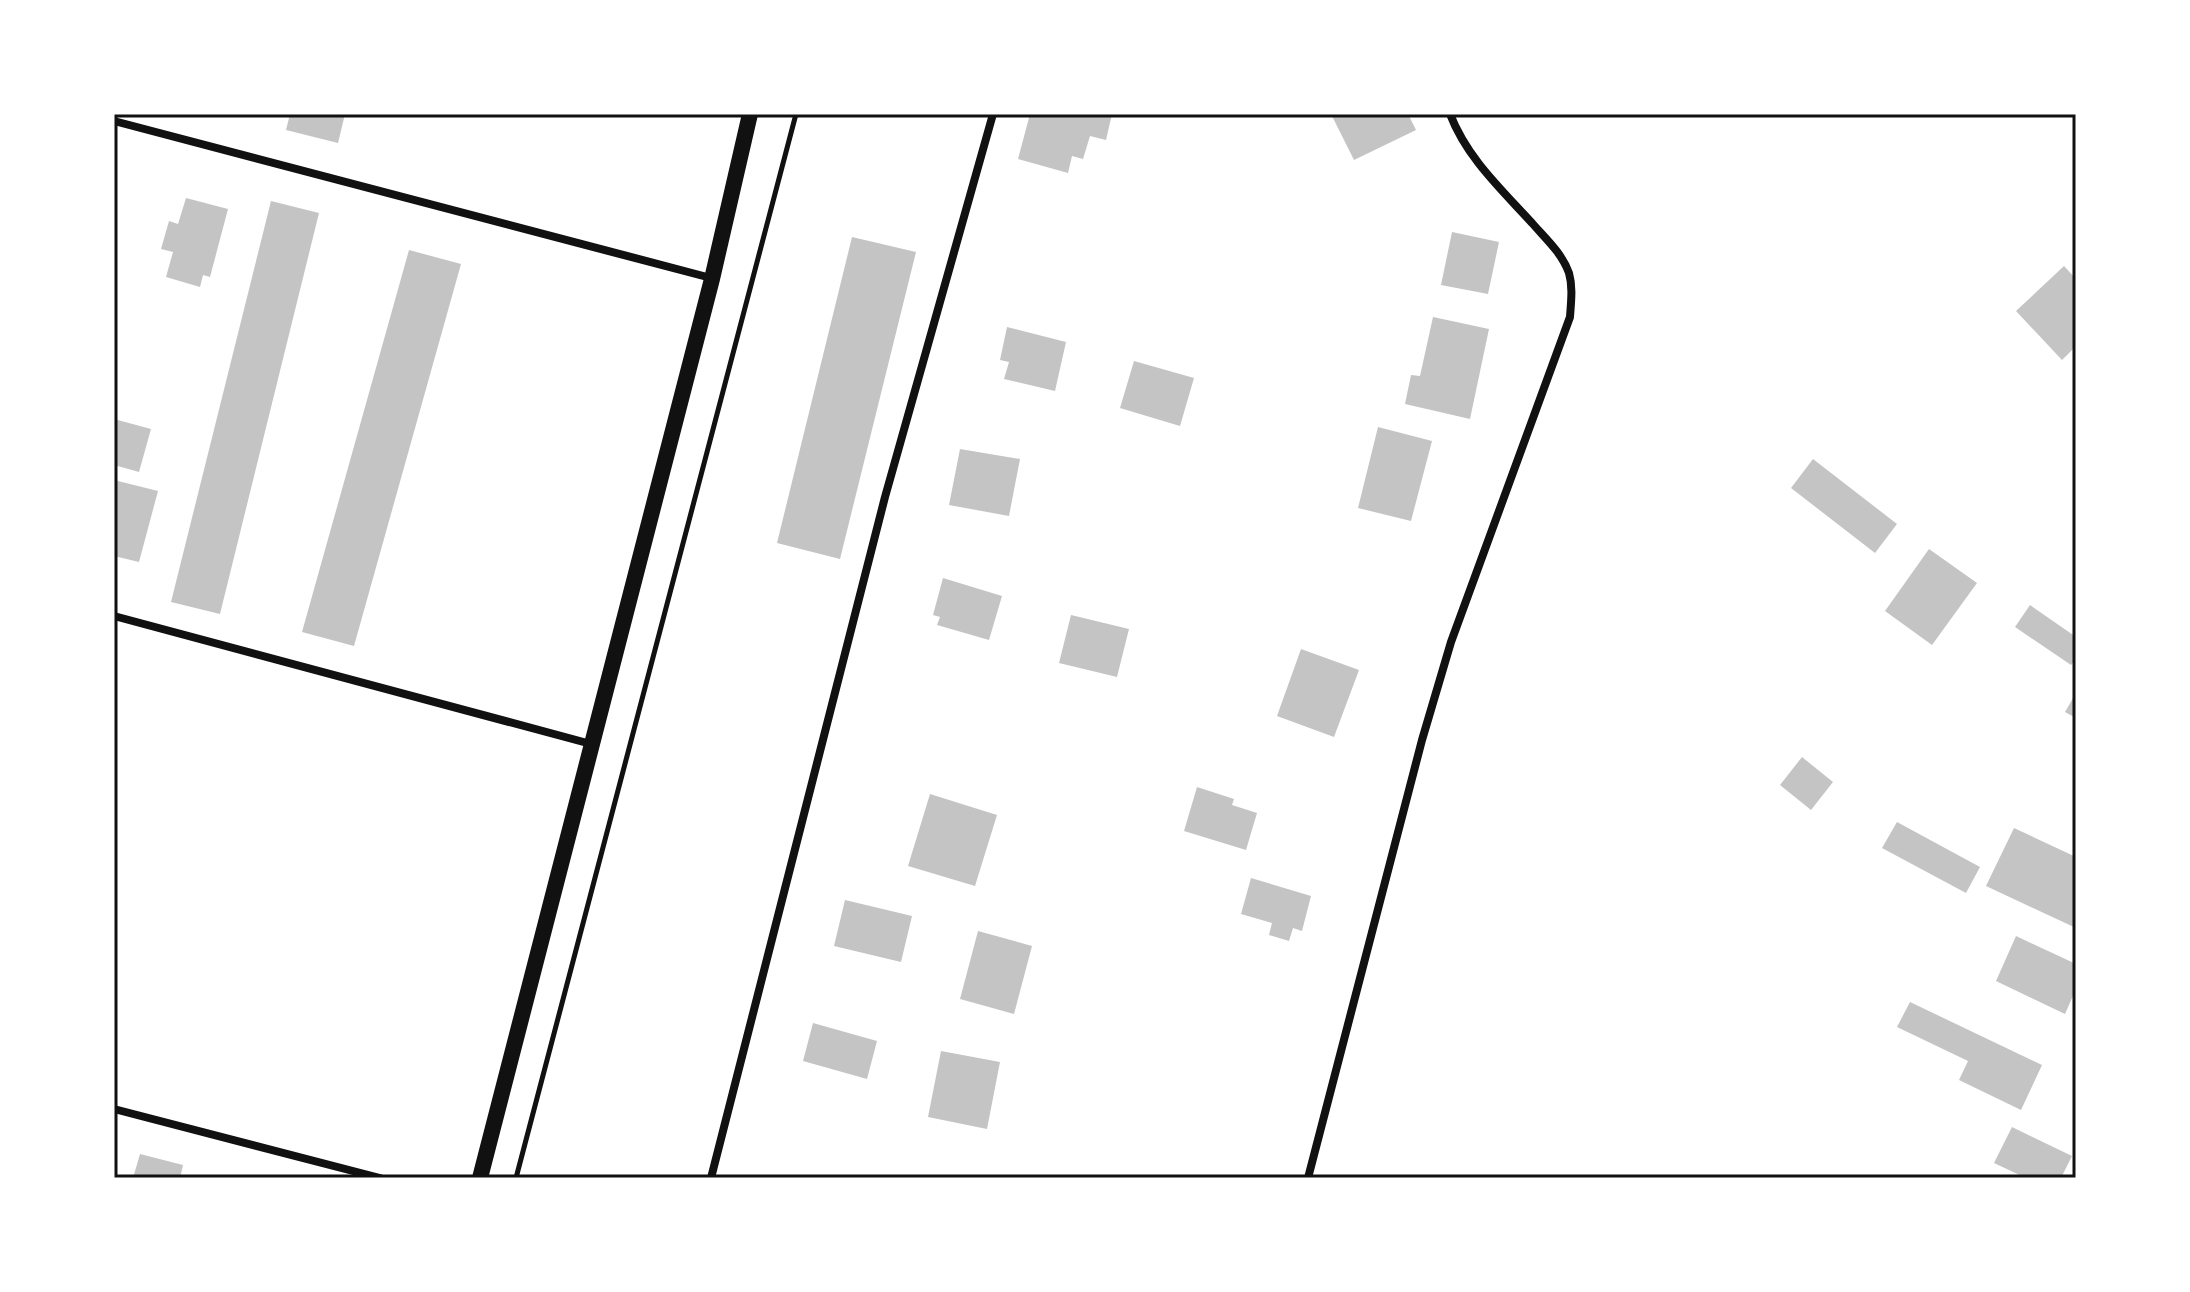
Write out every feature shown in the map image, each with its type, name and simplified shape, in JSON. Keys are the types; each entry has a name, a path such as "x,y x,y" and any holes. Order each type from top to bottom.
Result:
{"main road":[{"path":"480,1178 712,279 750,114"}],"street":[{"path":"711,1178 885,497 993,114"},
{"path":"1308,1178 1422,740 1451,642 1570,317 1569,273 1559,253 1475,161 1461,140 1450,114"},
{"path":"114,121 712,279"},
{"path":"114,616 591,744"},
{"path":"114,1109 380,1178"}],"path":[{"path":"516,1178 796,114"}],"building":[{"path":"290,114 345,114 338,143 286,130"},
{"path":"1030,114 1112,114 1106,140 1090,136 1083,159 1072,156 1068,173 1018,159"},
{"path":"1331,114 1408,114 1416,130 1354,160"},
{"path":"186,198 228,209 210,277 203,275 200,287 166,277 173,252 161,249 169,221 178,224"},
{"path":"271,201 319,213 220,614 171,602"},
{"path":"1452,232 1499,242 1488,294 1441,285"},
{"path":"852,237 916,252 840,559 777,543"},
{"path":"409,250 461,264 354,646 302,632"},
{"path":"2064,266 2076,279 2076,346 2062,360 2016,311"},
{"path":"1433,317 1489,329 1470,419 1405,404 1411,375 1420,376"},
{"path":"1007,327 1066,342 1055,391 1004,379 1009,362 1000,360"},
{"path":"1134,361 1194,378 1180,426 1120,408"},
{"path":"114,419 151,429 139,472 114,465"},
{"path":"1378,427 1432,441 1411,521 1358,508"},
{"path":"960,449 1020,459 1009,516 949,505"},
{"path":"1813,459 1897,524 1875,553 1791,488"},
{"path":"114,480 158,491 139,562 114,556"},
{"path":"1929,549 1977,583 1932,645 1885,611"},
{"path":"943,578 1002,596 989,640 937,625 940,617 933,615"},
{"path":"2030,605 2076,637 2076,659 2071,665 2015,627"},
{"path":"1071,615 1129,629 1117,677 1059,663"},
{"path":"1301,649 1359,670 1334,737 1277,716"},
{"path":"2076,693 2076,718 2065,712"},
{"path":"1802,757 1833,782 1811,810 1780,785"},
{"path":"1197,787 1234,799 1232,805 1257,813 1246,850 1184,831"},
{"path":"930,794 997,815 975,886 908,866"},
{"path":"1897,822 1980,867 1966,893 1882,848"},
{"path":"2014,828 2076,857 2076,928 1986,886"},
{"path":"1251,878 1311,896 1302,931 1293,928 1289,941 1269,935 1272,923 1241,914"},
{"path":"845,900 912,916 901,962 834,946"},
{"path":"978,931 1032,946 1014,1014 960,999"},
{"path":"2016,936 2076,964 2076,989 2065,1014 1996,981"},
{"path":"1910,1002 2042,1065 2021,1110 1959,1080 1968,1061 1897,1027"},
{"path":"813,1023 877,1041 867,1079 803,1061"},
{"path":"941,1051 1000,1062 987,1129 928,1117"},
{"path":"2012,1127 2072,1156 2061,1178 2026,1178 1994,1163"},
{"path":"140,1154 183,1165 180,1178 133,1178"}]}
